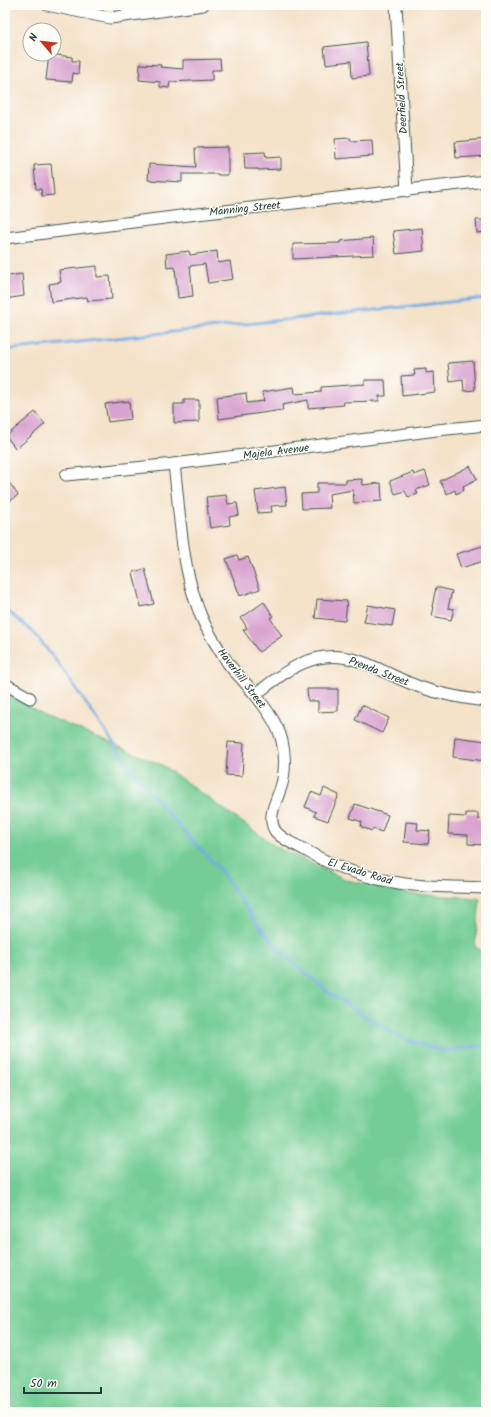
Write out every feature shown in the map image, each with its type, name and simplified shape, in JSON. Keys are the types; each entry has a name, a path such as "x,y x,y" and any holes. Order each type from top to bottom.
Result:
{"street":[{"path":"47,5 110,18 203,5"},
{"name":"Deerfield Street","path":"396,5 407,191"},
{"name":"Manning Street","path":"5,238 486,181"},
{"name":"Majela Avenue","path":"66,476 486,425"},
{"name":"Haverhill Street","path":"174,464 190,584 199,612 227,662 256,694 272,718 282,740 285,757 283,779 273,809 272,822"},
{"name":"Prenda Street","path":"256,694 287,670 306,662 326,657 347,658 374,667 439,694 486,701"},
{"path":"5,684 30,698"},
{"name":"El Evado Road","path":"272,822 277,832 288,840 317,857 346,869 376,878 406,884 486,888"}],"green space":[{"path":"5,693 44,715 162,765 278,848 347,880 410,894 480,898 475,947 486,953 486,1412 5,1412"}],"building":[{"path":"366,42 369,76 352,78 351,61 326,64 324,47"},
{"path":"62,56 72,57 72,61 79,61 78,74 73,73 72,82 46,80 48,62 62,62"},
{"path":"220,59 221,70 212,70 212,80 170,82 169,88 160,87 160,82 139,80 140,64 161,65 160,67 183,69 183,60"},
{"path":"350,138 351,141 372,140 373,156 336,159 335,139"},
{"path":"486,139 486,156 456,158 455,142"},
{"path":"228,147 228,175 182,174 182,182 148,180 149,164 196,167 195,148"},
{"path":"265,152 266,158 281,157 281,169 245,169 244,153"},
{"path":"51,164 54,195 42,196 41,189 36,189 34,165"},
{"path":"476,220 486,220 486,232 477,233"},
{"path":"422,228 424,251 396,254 393,231"},
{"path":"373,238 374,255 293,259 293,244 340,243 340,241"},
{"path":"189,251 190,255 217,251 218,263 230,261 233,279 208,283 205,264 190,266 193,296 178,298 175,267 167,268 166,254"},
{"path":"97,266 97,277 110,276 112,299 88,301 87,297 51,302 49,284 61,282 59,270"},
{"path":"22,274 24,296 5,299 5,284 8,284 7,276"},
{"path":"473,361 475,390 464,391 463,380 450,382 448,363"},
{"path":"426,369 426,373 434,372 435,392 402,396 401,376 415,375 414,370"},
{"path":"365,380 385,380 386,396 379,396 379,401 343,402 344,405 308,408 308,400 282,405 283,410 219,419 217,397 246,393 247,403 264,401 262,392 294,387 295,394 321,392 321,387 365,384"},
{"path":"184,400 199,400 199,422 174,423 174,404 184,404"},
{"path":"129,401 131,419 108,422 105,404"},
{"path":"35,412 45,424 16,449 6,436"},
{"path":"470,466 477,479 463,486 464,490 456,494 455,490 447,494 440,481"},
{"path":"425,471 430,485 416,490 418,494 408,497 405,491 395,494 390,481 413,472 414,475"},
{"path":"5,477 18,495 5,505"},
{"path":"362,479 363,485 381,483 382,501 354,503 353,490 329,494 330,508 302,509 301,494 317,493 317,483 346,483 346,480"},
{"path":"285,487 287,505 271,506 272,512 258,513 255,491"},
{"path":"226,495 228,504 237,503 239,515 229,517 230,525 210,528 206,497"},
{"path":"486,545 486,560 461,568 456,554"},
{"path":"237,555 239,560 248,557 260,589 240,596 226,559"},
{"path":"145,569 154,604 141,607 133,572"},
{"path":"436,587 452,591 448,608 454,609 451,620 432,616 434,607 432,607"},
{"path":"317,599 347,601 345,621 315,618"},
{"path":"264,602 273,616 270,618 282,636 259,652 243,630 247,628 241,618"},
{"path":"368,605 395,610 392,626 364,622"},
{"path":"307,689 338,689 338,711 318,712 318,701 308,701"},
{"path":"362,705 389,718 382,733 355,720"},
{"path":"455,737 486,741 486,761 453,757"},
{"path":"228,742 244,743 242,776 226,775"},
{"path":"324,788 339,795 328,821 314,816 316,812 305,807 311,792 321,796"},
{"path":"355,804 388,815 382,832 373,829 372,831 361,827 362,822 350,818"},
{"path":"466,813 478,813 478,819 486,820 485,845 468,844 468,835 448,834 449,816 466,817"},
{"path":"406,822 418,823 417,830 430,831 428,844 404,842"}],"waterway":[{"path":"5,350 486,298"},
{"path":"5,609 34,633 60,666 137,777 180,827 220,870 257,923 281,952 329,993 401,1038 442,1051 480,1046 486,1047"},
{"path":"478,1412 486,1395"}]}
